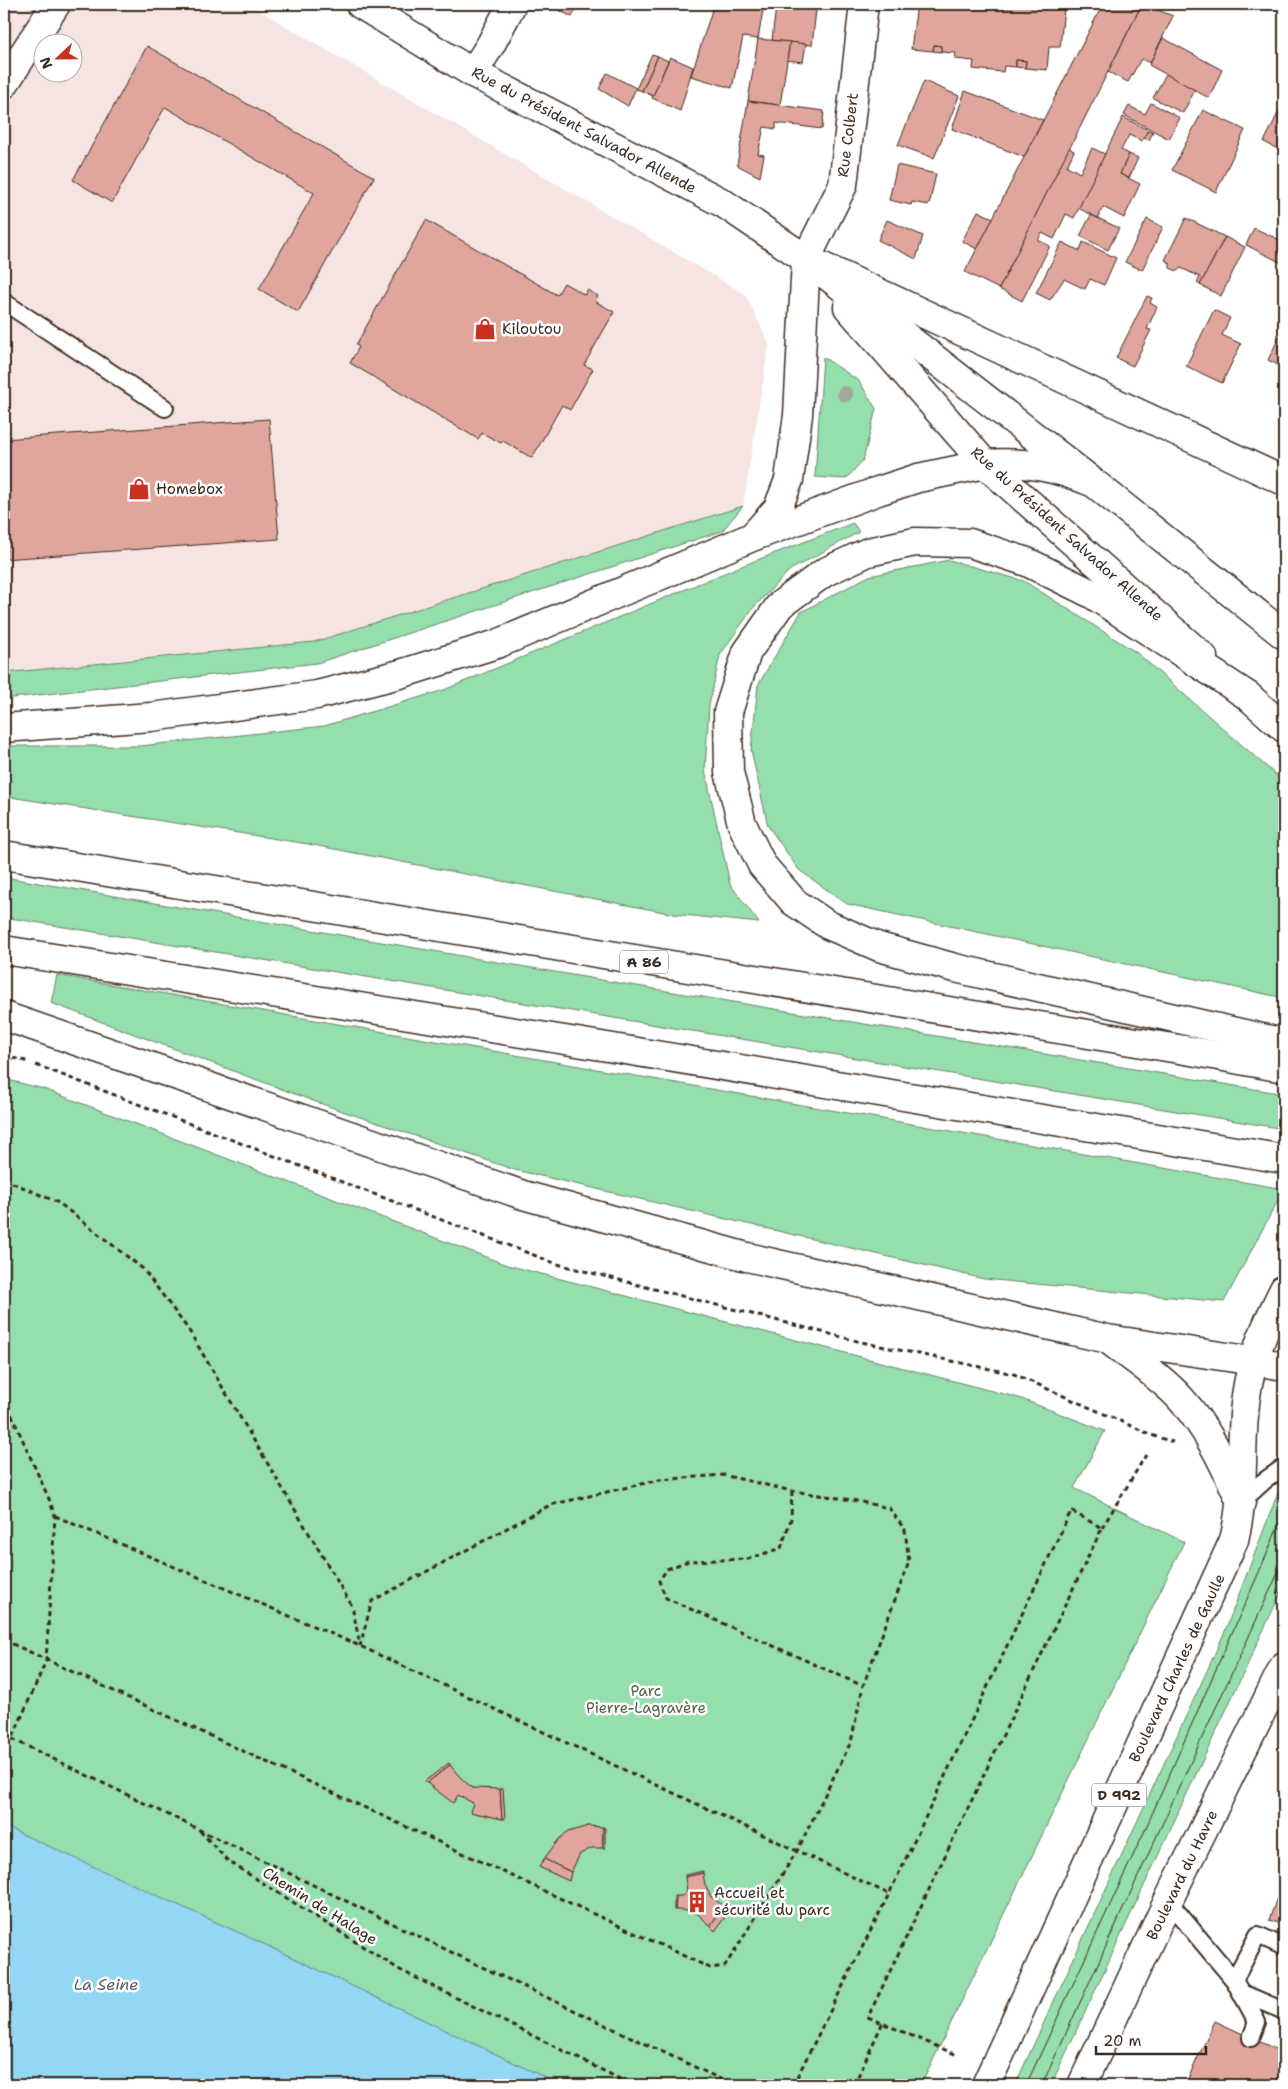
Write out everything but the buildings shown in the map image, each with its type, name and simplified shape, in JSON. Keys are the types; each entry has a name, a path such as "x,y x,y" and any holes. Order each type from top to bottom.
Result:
{"main road":[{"path":"4,84 56,4"},
{"name":"Rue du Président Salvador Allende","path":"360,4 472,73 723,203 806,259 1094,483 1284,635"},
{"path":"472,73 491,44 512,4"},
{"name":"Rue Colbert","path":"806,259 843,185 864,4"},
{"path":"752,537 778,508 789,480 798,415 806,259"},
{"name":"Rue du Président Salvador Allende","path":"806,259 985,464 1284,728"},
{"name":"Rue du Président Salvador Allende","path":"806,259 1284,481"},
{"path":"4,728 151,717 308,696 400,674 498,644 752,537 918,478 985,464 1007,462 1040,465 1057,469 1094,483"},
{"path":"1248,696 1092,594 1027,562 970,543 915,542 868,552 825,572 780,605 747,652 728,712 729,772 742,824 762,866 794,902 828,925 878,947 955,968 1284,1042"},
{"name":"A 86","path":"4,855 1284,1068"},
{"path":"4,950 561,1039 1284,1159"},
{"path":"4,1016 523,1195 747,1257 1108,1339 1284,1366"},
{"name":"Boulevard Charles de Gaulle","path":"986,2085 1234,1540 1241,1502 1243,1426 1246,1396 1254,1361 1284,1289"},
{"path":"1108,1339 1175,1393 1208,1435 1241,1502"},
{"name":"Boulevard du Havre","path":"1082,2085 1168,1901 1284,1668"}],"lane":[{"path":"4,302 165,408"},
{"path":"1241,1502 1264,1481 1284,1467"},
{"path":"1168,1901 1244,1994 1257,2022 1250,2038"},
{"path":"1234,1980 1258,1935 1284,1947"},
{"path":"1244,1994 1284,2011"}],"path":[{"path":"4,1056 30,1063 556,1264 861,1342 1014,1374 1165,1440 1188,1442 1208,1435"},
{"path":"4,1178 59,1203 143,1269 188,1329 352,1606 360,1646"},
{"path":"4,1398 49,1498 55,1516 46,1661 12,1739"},
{"path":"958,2056 868,2017 1102,1528 1146,1455"},
{"path":"4,1640 710,1968 725,1966 797,1851 851,1742 863,1686 909,1562 905,1530 889,1508 852,1500 792,1491 723,1475 659,1480 550,1505 372,1601 360,1646"},
{"path":"792,1491 791,1519 781,1548 748,1559 688,1560 667,1569 659,1581 666,1598 863,1686"},
{"path":"793,2085 889,1894 1071,1511 1102,1528"},
{"path":"55,1516 360,1646 889,1894"},
{"name":"Chemin de Halage","path":"4,1736 198,1829 228,1861 400,1970 632,2085"},
{"path":"198,1829 480,1966 733,2085"},
{"path":"854,2085 883,2022"}],"shaded area":[{"path":"4,4 248,4 745,294 769,344 743,506 314,642 4,673"}],"green space":[{"path":"823,357 859,381 876,409 863,460 846,479 815,477"},
{"path":"743,506 722,531 317,663 4,699 4,673 314,642"},
{"path":"853,523 859,532 790,570 753,608 720,655 709,706 705,770 730,884 759,923 674,914 308,844 4,796 4,746 140,746 324,726 444,690 734,569"},
{"path":"949,560 1024,581 1137,653 1284,782 1284,998 847,904 799,870 768,826 751,750 758,685 801,612 869,576"},
{"path":"4,877 613,982 1284,1094 1284,1129 4,917"},
{"path":"57,975 1284,1189 1224,1302 984,1279 515,1170 319,1103 51,1003"},
{"name":"Parc Pierre-Lagravère","path":"4,1079 44,1089 507,1265 1019,1398 1105,1431 1074,1488 1184,1542 921,2085 561,2085 255,1940 4,1826"},
{"path":"1284,1485 1284,1586 1051,2085 1015,2085 1225,1631 1279,1490"}],"water":[{"name":"La Seine","path":"4,1826 255,1940 561,2085 4,2085"}],"tram line":[{"path":"1026,2085 1145,1830 1270,1547 1284,1510"},
{"path":"1042,2085 1284,1560"}],"place":[{"name":"Kiloutou","path":"485,329"},
{"name":"Homebox","path":"139,489"},
{"name":"Accueil et sécurité du parc","path":"697,1902"}]}
